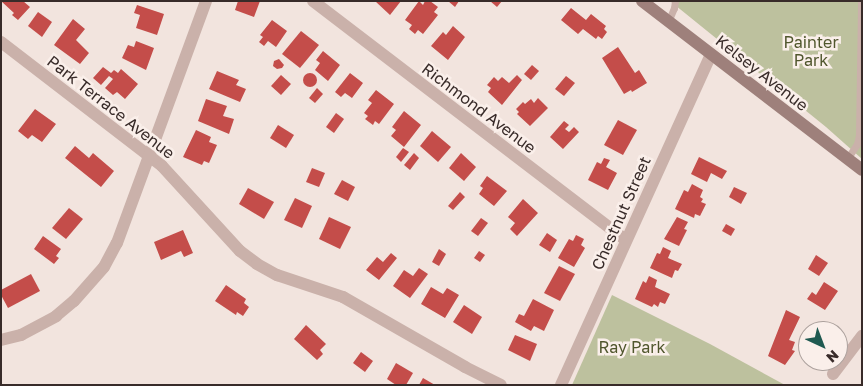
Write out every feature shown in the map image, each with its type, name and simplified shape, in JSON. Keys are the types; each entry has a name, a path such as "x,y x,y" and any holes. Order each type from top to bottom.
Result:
{"street":[{"path":"1,340 21,335 39,327 74,301 92,283 117,244 206,1"},
{"name":"Richmond Avenue","path":"313,1 626,240"},
{"name":"Kelsey Avenue","path":"642,1 862,170"},
{"name":"Park Terrace Avenue","path":"1,42 162,166 240,251 257,264 277,275 343,297 465,367 501,385"},
{"name":"Chestnut Street","path":"561,385 711,54"},
{"path":"833,374 862,336"}],"lane":[{"path":"668,22 675,1"},
{"path":"847,159 857,144 859,135 861,1"}],"green space":[{"name":"Painter Park","path":"670,1 862,1 862,159 826,127"},
{"name":"Ray Park","path":"612,295 710,344 785,385 572,385"}],"building":[{"path":"1,1 23,1 30,7 18,20 12,15 14,13"},
{"path":"238,1 260,1 254,17 235,10"},
{"path":"375,1 401,1 390,15"},
{"path":"419,1 423,5 425,1 430,1 438,7 434,12 438,15 423,34 418,30 415,34 409,29 412,25 405,20"},
{"path":"448,1 459,1 455,7"},
{"path":"490,1 502,1 497,7"},
{"path":"137,5 164,14 157,35 136,28 140,15 134,13"},
{"path":"571,8 586,20 591,14 606,26 604,29 607,32 602,39 598,36 596,39 583,29 578,34 561,20"},
{"path":"38,12 52,22 42,37 28,26"},
{"path":"73,19 85,29 76,40 89,53 80,64 54,45"},
{"path":"272,20 287,31 276,47 268,41 264,46 259,42 263,37 260,35"},
{"path":"453,26 465,37 448,60 431,46 443,32 446,35"},
{"path":"301,31 319,45 300,68 282,54"},
{"path":"136,41 154,48 146,70 122,58 128,45 134,47"},
{"path":"618,47 635,73 639,70 647,83 632,92 631,90 624,94 602,58"},
{"path":"323,51 340,65 328,81 315,70 320,63 316,60"},
{"path":"279,59 284,65 282,68 277,69 273,66 274,61"},
{"path":"532,65 539,71 531,80 524,74"},
{"path":"103,67 111,73 114,70 118,73 121,69 138,84 125,99 117,92 113,95 105,88 113,79 109,76 101,85 93,78"},
{"path":"217,71 239,80 236,85 246,89 240,102 209,89"},
{"path":"310,73 315,75 317,80 315,85 310,87 305,85 303,80 305,75"},
{"path":"350,73 363,83 352,98 345,93 341,97 335,92"},
{"path":"281,75 291,84 281,95 271,86"},
{"path":"517,75 522,80 502,105 488,92 491,88 487,85 494,77 498,81 502,77 509,83"},
{"path":"566,76 575,83 564,96 555,89"},
{"path":"317,88 323,94 315,103 309,98"},
{"path":"376,90 394,104 379,124 375,121 373,125 365,119 368,116 364,113 372,103 368,100"},
{"path":"538,98 548,108 530,126 517,114 519,112 516,109 523,102 525,104 531,99 534,103"},
{"path":"206,99 227,106 223,116 234,119 229,134 198,121"},
{"path":"35,109 56,124 42,142 32,135 28,139 18,131"},
{"path":"404,111 421,125 404,147 391,136 396,130 392,127"},
{"path":"336,113 344,119 334,133 326,127"},
{"path":"618,120 637,130 623,155 604,145"},
{"path":"564,121 569,125 565,129 569,132 574,127 579,132 563,149 550,137"},
{"path":"278,125 294,135 286,148 270,138"},
{"path":"196,130 211,137 209,142 217,145 209,163 204,161 202,165 183,157"},
{"path":"432,131 451,147 438,162 420,146"},
{"path":"75,146 89,158 93,153 114,171 101,187 65,158"},
{"path":"403,148 409,152 401,162 396,157"},
{"path":"414,153 419,158 410,170 404,165"},
{"path":"461,153 476,167 464,181 449,168"},
{"path":"699,157 727,171 722,179 711,173 707,182 691,174"},
{"path":"604,158 610,160 606,167 617,173 608,190 588,180 597,162 601,164"},
{"path":"312,168 325,173 319,187 306,182"},
{"path":"487,176 507,191 494,206 479,194 483,188 480,186"},
{"path":"342,180 355,187 348,201 334,194"},
{"path":"692,184 703,190 700,197 703,199 701,202 706,204 700,216 695,214 694,218 675,209 684,190 688,192"},
{"path":"734,187 747,193 741,204 729,197"},
{"path":"248,188 274,202 264,219 239,204"},
{"path":"460,192 465,197 453,210 448,206"},
{"path":"295,198 312,206 302,228 284,220"},
{"path":"523,199 538,213 517,236 510,229 515,223 508,217"},
{"path":"69,208 83,219 66,239 52,228"},
{"path":"329,217 351,227 340,249 319,239"},
{"path":"677,217 688,222 684,229 687,230 679,246 664,239"},
{"path":"481,218 488,223 478,236 471,231"},
{"path":"726,224 735,229 731,236 722,231"},
{"path":"183,230 193,253 184,257 181,251 161,260 154,242"},
{"path":"547,233 557,240 550,252 539,245"},
{"path":"576,235 584,239 581,245 585,248 574,267 558,258 569,239 573,241"},
{"path":"43,236 61,249 56,256 59,258 54,264 34,249"},
{"path":"663,247 671,251 668,258 682,264 678,271 675,270 672,278 650,268 657,253 660,254"},
{"path":"439,249 446,254 439,266 432,262"},
{"path":"479,251 485,255 480,262 474,258"},
{"path":"391,253 397,258 379,280 366,270 377,257 383,262"},
{"path":"816,255 828,263 819,276 808,269"},
{"path":"559,266 575,274 560,301 544,293"},
{"path":"419,268 428,274 410,298 393,286 404,270 413,276"},
{"path":"31,274 40,291 8,308 1,295 1,290"},
{"path":"649,276 657,280 655,287 670,294 665,304 660,302 658,307 654,304 652,307 635,299 643,281 646,283"},
{"path":"824,282 838,291 825,310 807,299 812,292 816,295"},
{"path":"226,285 246,299 244,303 249,307 243,316 237,312 236,315 215,301"},
{"path":"431,287 443,294 447,288 459,295 445,318 421,304"},
{"path":"533,299 554,310 544,331 534,326 531,331 515,322 519,314 524,316"},
{"path":"464,305 482,317 472,334 453,322"},
{"path":"786,310 800,317 789,340 795,342 792,350 795,351 785,365 768,356"},
{"path":"306,325 326,344 320,350 323,354 317,360 294,339"},
{"path":"515,335 537,344 530,361 508,350"},
{"path":"361,352 373,361 365,372 353,363"},
{"path":"396,363 413,373 406,385 396,385 387,379"},
{"path":"423,378 435,385 419,385"}]}
